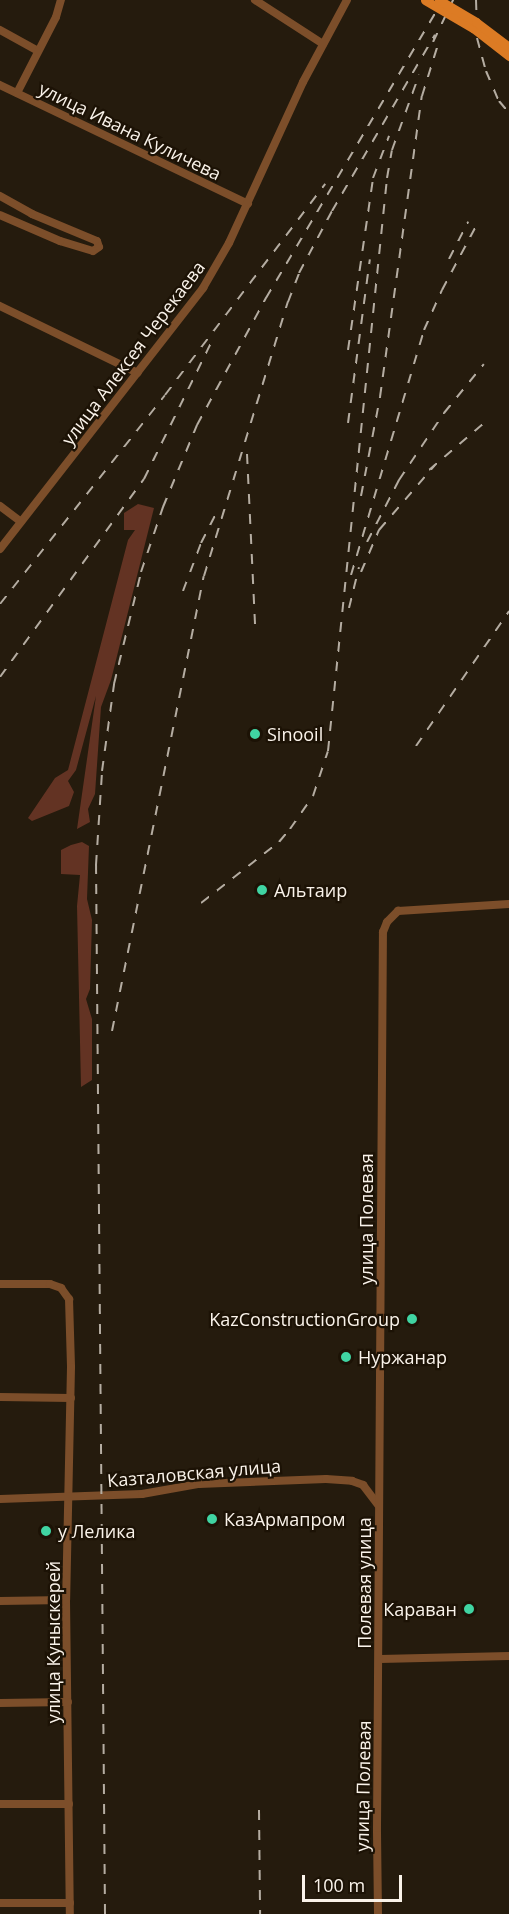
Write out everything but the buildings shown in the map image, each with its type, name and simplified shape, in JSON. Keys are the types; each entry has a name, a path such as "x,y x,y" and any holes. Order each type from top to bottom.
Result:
{"main road":[{"path":"425,0 473,28 509,56"},
{"path":"439,0 476,22 509,46"}],"street":[{"path":"17,93 61,0"},
{"path":"255,0 323,44"},
{"name":"улица Алексея Черекаева","path":"0,549 203,288 248,204 323,44 347,0"},
{"path":"0,30 38,51"},
{"name":"улица Ивана Куличева","path":"0,85 248,204"},
{"path":"0,196 32,214 97,241 99,247 93,250 60,241 0,215"},
{"path":"0,306 138,373"},
{"path":"0,506 21,522"},
{"name":"улица Полевая","path":"379,1506 383,932 387,922 398,911 509,904"},
{"name":"улица Куныскерей","path":"0,1284 50,1284 61,1288 69,1299 71,1398 66,1600 70,1914"},
{"path":"0,1397 71,1398"},
{"name":"Казталовская улица","path":"0,1499 141,1494 199,1484 326,1479 352,1481 363,1485 379,1506"},
{"name":"Полевая улица","path":"379,1506 380,1659"},
{"path":"0,1601 66,1600"},
{"path":"380,1659 509,1656"},
{"name":"улица Полевая","path":"378,1914 380,1659"},
{"path":"0,1703 68,1702"},
{"path":"0,1804 69,1804"},
{"path":"0,1903 70,1903"}],"shaded area":[{"path":"138,504 154,508 111,680 101,707 95,794 88,809 90,822 77,829 96,696 76,770 68,781 74,792 69,806 32,821 28,818 55,778 68,770 128,540 135,530 124,530 124,513"},
{"path":"82,842 89,846 87,899 92,920 90,989 86,999 92,1019 92,1080 81,1087 77,906 80,875 61,874 61,850"}],"railway":[{"path":"105,1914 96,865 102,771 114,684 141,572 163,507 197,425 266,298 443,0"},
{"path":"433,42 453,0"},
{"path":"476,0 477,38 486,71 499,101 509,113"},
{"path":"112,1031 204,576 288,302 299,273 332,211 435,35"},
{"path":"361,496 380,397 422,96 439,41"},
{"path":"201,903 279,842 290,829 313,796 328,751 387,178 392,150 419,75"},
{"path":"348,350 373,178 389,136"},
{"path":"0,604 165,395 325,184"},
{"path":"449,259 468,222"},
{"path":"351,575 424,330 476,226"},
{"path":"348,423 370,259"},
{"path":"0,677 144,479 212,341"},
{"path":"367,542 399,480 444,413 484,364"},
{"path":"429,470 484,423"},
{"path":"247,454 255,625"},
{"path":"361,572 379,530 435,465"},
{"path":"183,591 201,543 219,508"},
{"path":"349,608 359,567"},
{"path":"416,746 509,611"},
{"path":"259,1810 260,1914"}],"place":[{"name":"Sinooil","path":"255,734"},
{"name":"Альтаир","path":"262,890"},
{"name":"KazConstructionGroup","path":"412,1319"},
{"name":"Нуржанар","path":"346,1357"},
{"name":"КазАрмапром","path":"212,1519"},
{"name":"у Лелика","path":"46,1531"},
{"name":"Караван","path":"469,1609"}]}
